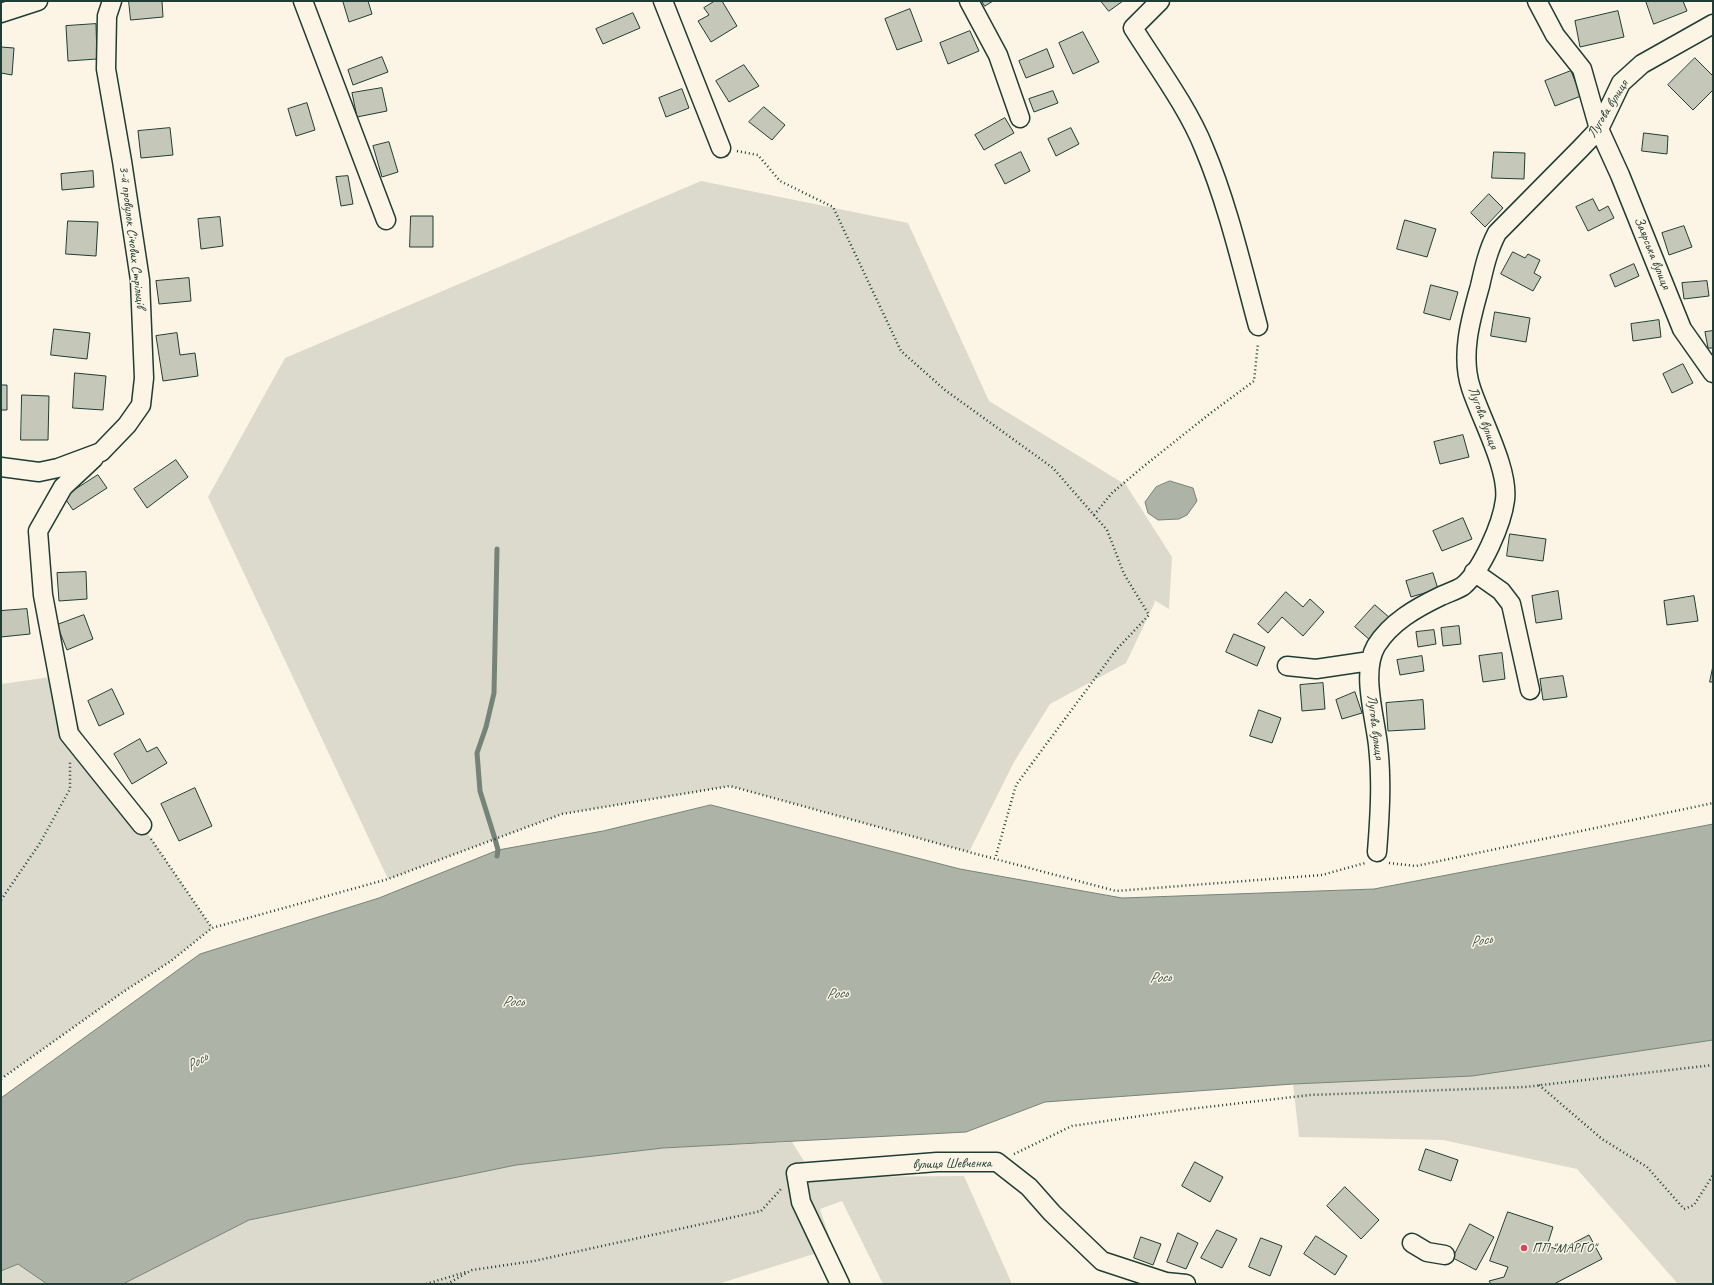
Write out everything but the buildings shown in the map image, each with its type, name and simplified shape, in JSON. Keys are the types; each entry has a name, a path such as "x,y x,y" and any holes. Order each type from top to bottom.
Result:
{"street":[{"path":"1,13 38,1"},
{"name":"3-й провулок Січових Стрільців","path":"1,467 39,472 58,468 101,452 127,425 141,405 144,378 140,280 106,69 107,16 112,1"},
{"path":"303,1 386,220"},
{"path":"662,1 721,148"},
{"path":"969,1 998,55 1020,118"},
{"path":"1160,1 1134,28 1183,108 1204,148 1238,252 1258,326"},
{"name":"Заярська вулиця","path":"1537,1 1555,35 1582,69 1599,129 1620,175 1682,329 1713,373"},
{"name":"Лугова вулиця","path":"1377,852 1380,778 1378,747 1369,684 1370,662 1376,646 1393,625 1414,609 1462,586 1474,572 1487,552 1502,516 1505,498 1504,481 1500,462 1470,386 1466,356 1471,320 1489,248 1497,233 1599,129 1621,83 1642,64 1713,24"},
{"path":"101,452 63,487 38,531 43,596 69,734 142,826"},
{"path":"1474,572 1501,591 1511,604 1530,690"},
{"path":"1287,666 1316,669 1340,664 1370,662"},
{"name":"вулиця Шевченка","path":"796,1173 937,1162 997,1162 1030,1186 1052,1213 1102,1261 1166,1282 1186,1284"},
{"path":"796,1173 801,1202 840,1284"},
{"path":"1412,1243 1427,1252 1445,1255"}],"path":[{"path":"721,148 758,155 780,181 833,208 901,351 945,390 1053,468 1107,530 1124,574 1149,615 1116,650 1016,785 995,859"},
{"path":"1094,515 1112,493 1154,457 1254,381 1258,354 1258,326"},
{"path":"1,900 40,842 70,789 69,734"},
{"path":"1,1079 123,992 171,961 212,928 388,880 562,814 730,786 1116,891 1322,875 1365,863 1377,852 1388,863 1416,866 1713,803"},
{"path":"142,826 212,928"},
{"path":"997,1162 1072,1126 1181,1110 1310,1095 1525,1088 1539,1085 1713,1065"},
{"path":"1539,1085 1602,1139 1647,1167 1684,1209 1694,1205 1713,1175"},
{"path":"426,1284 472,1270 534,1261 761,1211 796,1173"},
{"path":"447,1284 472,1270"}],"shaded area":[{"path":"701,181 908,223 989,401 1126,485 1172,557 1169,609 1154,600 1155,602 1126,663 1050,704 1014,762 969,852 730,786 562,814 388,879 208,497 285,358"},
{"path":"58,676 85,741 212,928 171,961 123,992 1,1079 1,684"},
{"path":"1713,1040 1713,1284 1678,1284 1577,1169 1443,1140 1299,1137 1293,1084 1472,1076"},
{"path":"792,1142 814,1177 964,1176 1012,1284 883,1284 842,1201 820,1209 833,1248 718,1284 123,1284 249,1220 516,1165 663,1148"},
{"path":"18,1264 47,1284 1,1284 1,1271"}],"water":[{"path":"1170,481 1193,488 1197,501 1187,515 1179,519 1158,520 1148,513 1145,502 1156,487"},
{"name":"Рось","path":"711,805 960,869 1122,898 1374,889 1713,824 1713,1040 1472,1076 1293,1084 1045,1102 966,1132 663,1148 516,1165 249,1220 123,1284 47,1284 18,1264 1,1271 1,1098 200,954 379,898 498,850 603,831"}],"waterway":[{"path":"497,549 494,693 486,727 477,753 480,791 498,850 497,856"}],"place":[{"name":"ПП \"МАРГО\"","path":"1524,1248"}]}
